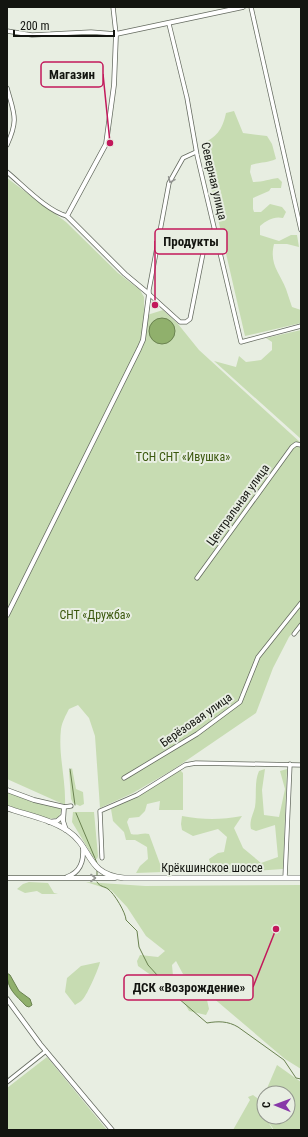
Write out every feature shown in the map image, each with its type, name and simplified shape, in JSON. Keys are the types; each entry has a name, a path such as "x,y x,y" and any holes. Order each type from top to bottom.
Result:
{"main road":[{"name":"Крёкшинское шоссе","path":"7,808 48,822 66,830 75,837 98,869 108,875 122,878 301,878"}],"street":[{"path":"67,216 106,144 114,85 116,34 113,7"},
{"path":"7,32 32,35 91,32 110,32 116,34 170,24 244,7"},
{"path":"251,7 301,230"},
{"name":"Северная улица","path":"170,24 187,98 196,152 241,342 301,326"},
{"path":"7,88 16,124 7,145"},
{"path":"7,615 139,349 142,340 151,276 169,184 183,158 196,152"},
{"path":"7,172 42,202 67,216 125,274 182,323 188,321 206,238 210,232 214,230"},
{"name":"Центральная улица","path":"197,578 296,444 301,445"},
{"name":"Берёзовая улица","path":"124,778 201,731 240,702 259,656 301,603"},
{"path":"294,634 301,625"},
{"path":"102,858 100,811 137,795 185,765 196,763 301,765"},
{"path":"285,878 290,764"},
{"path":"7,790 34,800 64,807 71,806"},
{"path":"64,807 63,816 66,830"},
{"path":"48,822 57,821 63,816"},
{"path":"64,878 73,875 80,868 83,847"},
{"path":"7,878 122,878"},
{"path":"7,999 46,1051 112,1130"},
{"path":"7,1082 46,1051"}],"green space":[{"path":"234,111 243,133 267,136 272,144 276,159 251,165 250,172 253,182 278,178 282,182 281,188 271,188 269,191 253,198 254,212 261,212 270,204 282,207 286,212 283,218 271,219 260,226 260,235 279,241 291,235 297,235 299,247 287,244 274,244 273,258 276,268 284,283 292,307 301,310 301,323 245,336 201,145 215,136 221,129 226,113"},
{"path":"7,178 66,222 118,273 140,290 144,297 144,316 163,310 178,324 199,350 301,443 301,622 289,637 273,668 256,713 174,769 133,793 100,808 95,736 89,718 78,705 69,709 61,729 60,748 65,805 7,779"},
{"path":"301,330 301,439 214,361 236,367 239,356 246,362 261,360 272,350 272,342 266,338"},
{"path":"72,768 76,789 83,792 84,804 80,806 73,803 71,799 69,771"},
{"path":"179,769 183,773 183,810 159,810 160,801 147,804 145,811 139,817 129,818 127,822 131,834 149,834 163,872 136,873 140,866 148,859 147,847 135,840 126,840 124,832 113,821 111,809 157,785"},
{"path":"265,769 262,790 264,815 279,817 285,789 280,771 287,769 283,869 213,874 209,859 218,853 224,852 227,837 218,829 193,836 182,830 182,816 212,819 242,816 234,828 243,848 261,863 278,857 275,825 256,831 251,829 251,821 256,798 257,775 259,771"},
{"path":"7,791 63,808 58,818 46,819 7,805"},
{"path":"73,812 94,812 97,859 93,857 72,822"},
{"path":"29,882 48,883 54,893 58,894 42,894 37,891 25,893 17,889 23,884"},
{"path":"86,882 145,886 301,885 301,1069 285,1059 205,991 209,1009 206,1015 189,1011 179,997 178,993 181,991 196,994 197,984 195,978 183,974 176,961 172,965 173,976 168,980 155,978 138,966 137,961 140,955 158,957 165,951 146,936 127,907 111,890"},
{"path":"100,962 85,997 75,1005 65,992 67,978 81,966"},
{"path":"47,1057 107,1130 7,1130 7,1088"},
{"path":"277,1065 301,1082 301,1130 274,1130 270,1125 296,1125 296,1085 268,1085"},
{"path":"253,1095 256,1097 256,1125 270,1125 273,1130 233,1130 250,1100 248,1097"}],"shaded area":[{"path":"162,318 172,321 175,331 172,341 162,344 152,341 149,331 152,321"},
{"path":"7,973 10,975 19,991 30,999 32,1005 29,1007 26,1006 13,992 7,979"}],"waterway":[{"path":"70,769 75,805"},
{"path":"76,813 97,863"},
{"path":"97,882 99,885 108,889 116,899 122,908 126,920 137,931 139,947 148,965 178,998 207,1023 223,1022 238,1027 284,1060 296,1078 301,1079"}],"place":[{"name":"Магазин","path":"110,143"},
{"name":"Продукты","path":"155,305"},
{"name":"ДСК «Возрождение»","path":"276,929"}],"park label":[{"name":"ТСН СНТ «Ивушка»","path":"183,457"},
{"name":"СНТ «Дружба»","path":"95,615"}]}
